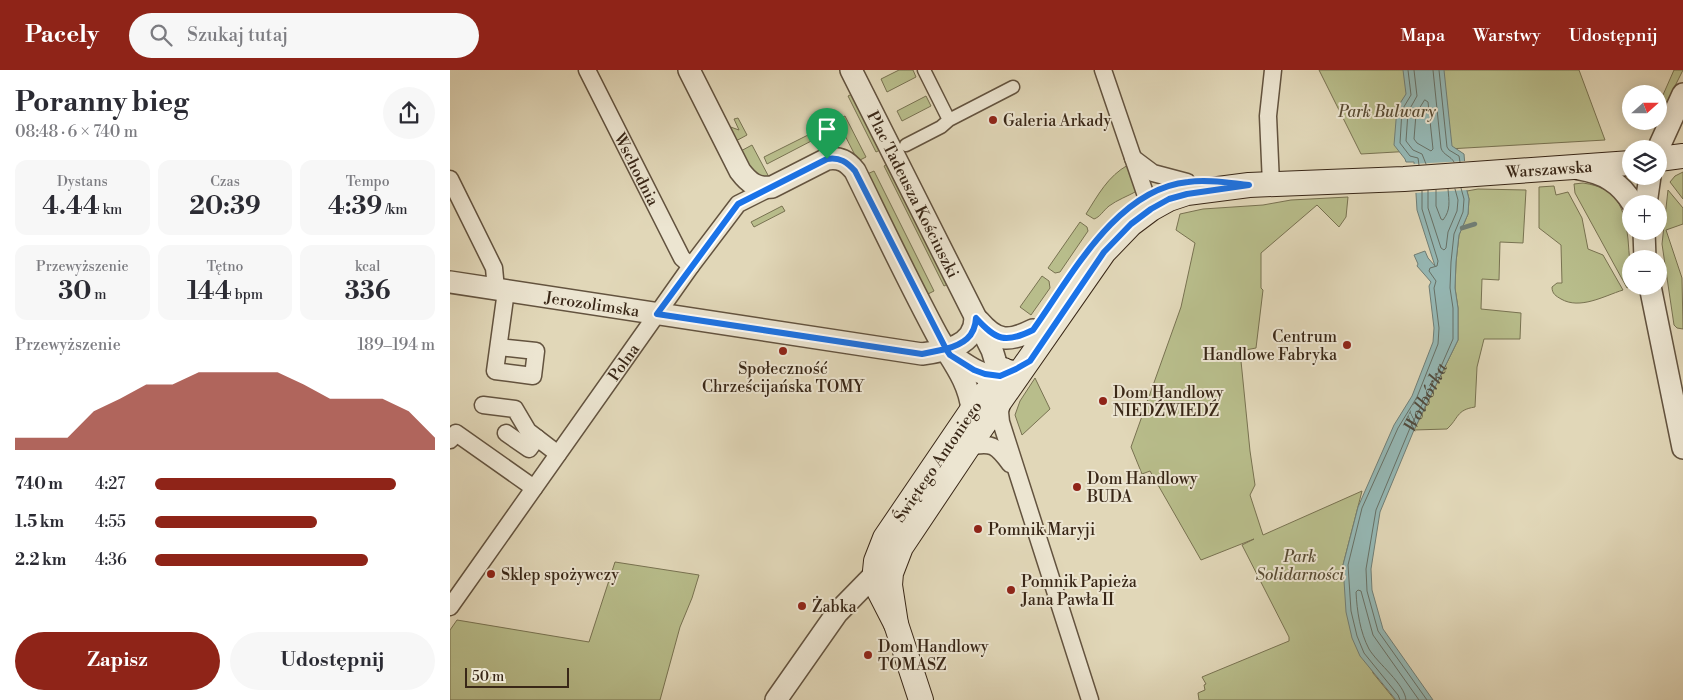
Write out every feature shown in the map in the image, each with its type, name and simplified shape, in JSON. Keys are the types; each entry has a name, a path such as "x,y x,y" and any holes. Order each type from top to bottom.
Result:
{"main road":[{"path":"1667,158 1683,156"},
{"name":"Warszawska","path":"1404,179 1622,163"},
{"name":"Świętego Antoniego","path":"893,542 977,418 1002,386 1033,330 1100,236 1124,211 1146,196 1165,187 1187,182 1207,181 1260,184 1404,179"},
{"name":"Świętego Antoniego","path":"1002,386 1030,361 1104,252 1131,224 1151,209 1169,199 1187,194 1260,184"},
{"name":"Świętego Antoniego","path":"893,542 968,447 977,418"},
{"path":"893,542 876,561 874,576 896,624 922,700"},
{"path":"893,542 890,585 896,624"}],"street":[{"name":"Wschodnia","path":"587,70 682,258 691,266"},
{"path":"689,70 740,171 752,185 762,188 772,187 827,159 834,158 848,163 855,171 966,384 977,418"},
{"name":"Plac Tadeusza Kościuszki","path":"851,70 992,350 1002,386"},
{"path":"924,70 949,120"},
{"path":"1103,70 1146,196"},
{"path":"1260,184 1273,70"},
{"path":"906,145 1013,87"},
{"path":"1662,140 1683,94"},
{"path":"1132,157 1153,173 1187,182"},
{"path":"1571,168 1591,171 1614,181 1627,195"},
{"path":"450,179 494,268 501,290 499,347"},
{"name":"Polna","path":"452,599 534,488 691,266 738,204 772,187"},
{"name":"Jerozolimska","path":"450,282 922,354 948,352"},
{"path":"1652,295 1683,448"},
{"path":"948,352 968,339 973,331 976,318"},
{"name":"Plac Tadeusza Kościuszki","path":"976,318 988,332 999,337 1019,337 1033,330"},
{"path":"948,352 1002,386 1000,422 1090,700"},
{"path":"483,404 515,409 528,431 558,454"},
{"path":"450,440 456,432 534,488"},
{"path":"506,433 529,449 537,438"},
{"path":"968,447 989,444 999,449 1016,472"},
{"name":"Świętego Antoniego","path":"842,606 845,593 864,564 893,542"},
{"name":"Świętego Antoniego","path":"776,700 842,606 874,576"},
{"path":"842,606 858,600 873,600 885,608 896,624"}],"green space":[{"path":"899,70 913,70 916,77 887,92 881,79"},
{"name":"Park Bulwary","path":"1319,70 1579,70 1605,140 1361,154"},
{"path":"1674,70 1683,70 1668,100 1667,85"},
{"path":"856,92 884,148 876,152 848,96"},
{"path":"926,96 931,106 902,121 897,111"},
{"path":"845,116 866,157 858,161 837,120"},
{"path":"738,118 747,135 734,142 725,125 739,130 734,119"},
{"path":"814,132 817,138 767,164 764,157"},
{"path":"752,145 770,179 757,178 739,152"},
{"path":"891,162 952,282 944,286 884,166"},
{"path":"1128,165 1137,191 1112,204 1094,219 1086,214 1109,180"},
{"path":"874,171 934,291 926,295 865,175"},
{"path":"1683,172 1683,199 1670,182 1675,176"},
{"path":"1583,183 1604,189 1612,194 1617,201 1622,212 1622,240 1628,240 1629,250 1622,250 1622,279 1575,193 1574,184"},
{"path":"1554,186 1556,195 1568,192 1582,218 1588,249 1603,255 1622,290 1584,303 1568,302 1556,296 1552,287 1557,283 1562,283 1561,245 1539,228 1539,187"},
{"path":"1478,189 1526,190 1523,243 1500,242 1499,280 1482,279 1481,309 1521,313 1520,339 1484,339 1477,367 1475,407 1461,412 1447,429 1414,430 1458,340 1458,308 1455,288 1459,235 1468,214 1469,199 1467,191"},
{"path":"1668,190 1683,208 1683,224 1667,230"},
{"name":"Park Solidarności","path":"1348,197 1346,217 1339,227 1317,205 1261,253 1261,288 1263,290 1256,348 1240,351 1255,485 1250,495 1263,535 1362,491 1343,565 1373,673 1395,700 1199,700 1198,693 1205,690 1204,685 1206,684 1202,677 1289,641 1289,637 1242,545 1254,539 1201,560 1150,471 1142,474 1131,447 1181,307 1195,243 1176,230 1180,214 1203,209 1263,205 1291,200"},
{"path":"782,206 785,211 754,227 751,222"},
{"path":"1080,222 1087,227 1088,231 1060,272 1055,273 1048,268"},
{"path":"1667,233 1682,278 1683,329 1677,328 1674,325 1667,278 1667,250 1663,250 1662,240 1667,240"},
{"path":"1042,276 1049,281 1050,288 1031,315 1020,307"},
{"path":"1035,378 1050,409 1022,435 1015,415 1020,401"},
{"path":"615,562 699,575 680,627 660,700 450,700 450,630 457,620 589,642"}],"water":[{"name":"Wolbórka","path":"1403,70 1444,70 1452,146 1464,154 1469,199 1468,214 1459,235 1456,262 1455,288 1458,308 1458,340 1414,430 1380,512 1371,569 1372,590 1383,629 1433,700 1396,700 1360,656 1352,638 1346,612 1343,565 1358,507 1394,425 1412,396 1433,342 1434,328 1429,286 1431,282 1417,266 1414,255 1425,251 1435,266 1417,210 1414,162 1406,162 1394,145 1397,108 1406,94"}],"pier":[{"path":"1466,161 1468,190 1414,193 1412,164"}],"waterway":[{"path":"1462,228 1475,224"}],"place":[{"name":"Galeria Arkady","path":"993,120"},
{"name":"Centrum Handlowe Fabryka","path":"1347,345"},
{"name":"Społeczność Chrześcijańska TOMY","path":"783,351"},
{"name":"Dom Handlowy NIEDŹWIEDŹ","path":"1103,401"},
{"name":"Dom Handlowy BUDA","path":"1077,487"},
{"name":"Pomnik Maryji","path":"978,529"},
{"name":"Sklep spożywczy","path":"491,574"},
{"name":"Pomnik Papieża Jana Pawła II","path":"1011,590"},
{"name":"Żabka","path":"802,606"},
{"name":"Dom Handlowy TOMASZ","path":"868,655"}],"route":[{"path":"827,159 738,204 657,314 922,354 946,349 950,355 974,370 1000,376 1030,361 1104,252 1131,224 1151,209 1169,199 1187,194 1249,185 1207,181 1187,182 1165,187 1146,196 1124,211 1094,242 1033,330 1019,337 999,337 988,332 976,318 973,331 968,339 960,345 946,349 855,171 843,160 827,159"}]}
